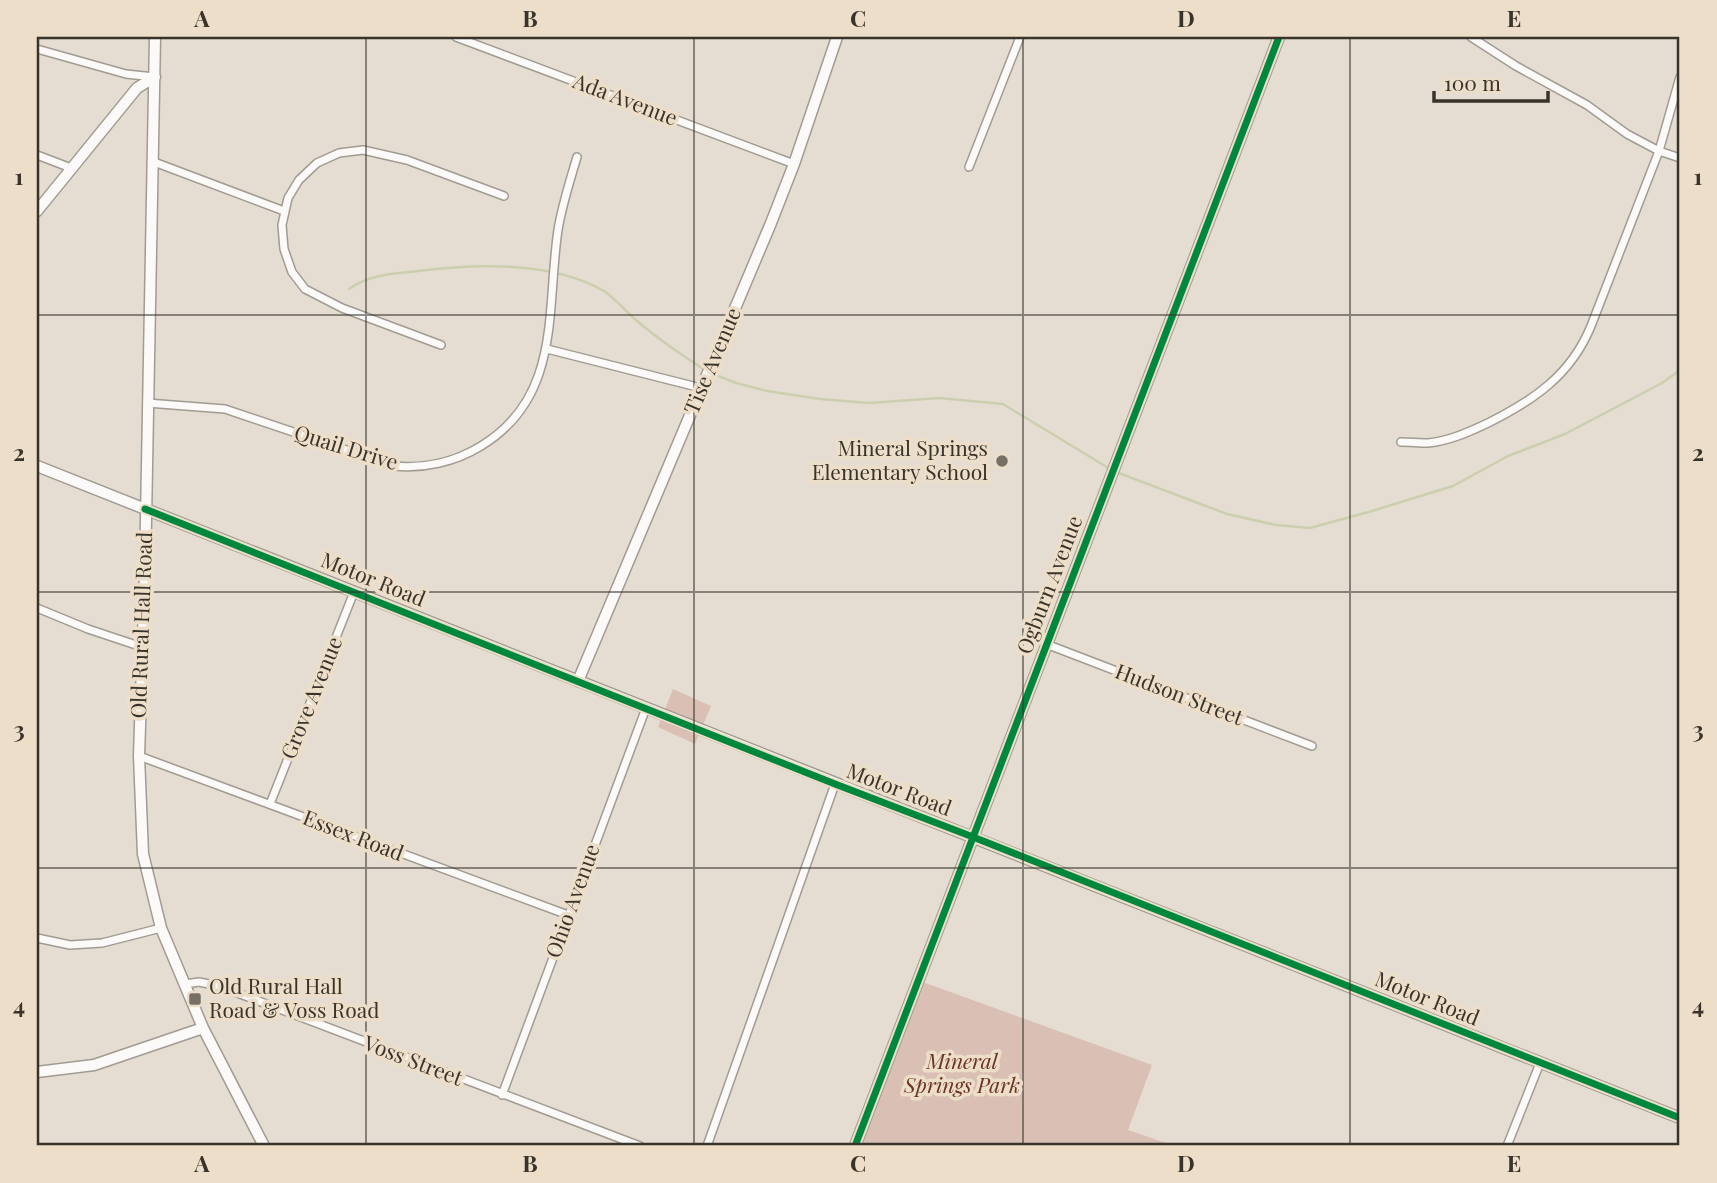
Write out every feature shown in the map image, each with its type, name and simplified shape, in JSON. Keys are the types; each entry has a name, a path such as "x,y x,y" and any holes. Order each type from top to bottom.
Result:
{"street":[{"name":"Old Rural Hall Road","path":"155,37 139,756 143,854 162,928 203,1028 264,1146"},
{"name":"Ada Avenue","path":"456,37 794,164"},
{"name":"Tise Avenue","path":"578,681 769,228 837,37"},
{"path":"970,167 1020,37"},
{"name":"Ogburn Avenue","path":"855,1146 1279,37"},
{"path":"1471,37 1587,105 1627,134 1680,158"},
{"path":"1486,47 1490,37"},
{"path":"37,49 126,74 155,77"},
{"path":"37,211 137,88 155,77"},
{"path":"1401,442 1428,443 1475,429 1531,401 1570,366 1585,342 1659,150 1680,77"},
{"path":"441,345 342,307 304,289 287,263 282,232 284,211 293,188 317,163 339,153 363,150 407,160 504,196"},
{"path":"37,155 71,168"},
{"name":"Quail Drive","path":"147,403 225,409 380,462 404,467 456,459 476,449 511,423 532,395 547,349 558,231 577,157"},
{"path":"153,162 284,211"},
{"path":"547,349 701,388"},
{"name":"Motor Road","path":"37,466 835,785 973,837 1680,1118"},
{"name":"Grove Avenue","path":"270,804 354,592"},
{"path":"37,608 142,647"},
{"name":"Hudson Street","path":"1046,644 1312,746"},
{"name":"Ohio Avenue","path":"502,1095 646,708"},
{"name":"Essex Road","path":"139,756 568,915"},
{"path":"707,1146 835,785"},
{"path":"37,938 70,945 92,944 162,928"},
{"name":"Voss Street","path":"185,984 199,982 219,986 640,1146"},
{"path":"37,1072 94,1065 203,1028"},
{"path":"1507,1146 1540,1063"}],"green space":[{"path":"673,689 711,706 695,744 658,727"},
{"name":"Mineral Springs Park","path":"920,981 1152,1065 1128,1130 1175,1146 858,1146"}],"waterway":[{"path":"349,289 378,276 458,267 509,267 560,274 604,291 653,334 705,370"},
{"path":"1116,472 1227,514 1276,525 1310,528 1453,486 1508,456 1565,434 1662,383 1680,370"},
{"path":"711,373 767,391 820,399 869,403 939,398 1003,404 1110,469"}],"cycle path":[{"path":"855,1146 1279,37"},
{"path":"145,509 1680,1118"}],"place":[{"name":"Mineral Springs Elementary School","path":"1002,461"},
{"name":"Old Rural Hall Road & Voss Road","path":"195,999"}]}
